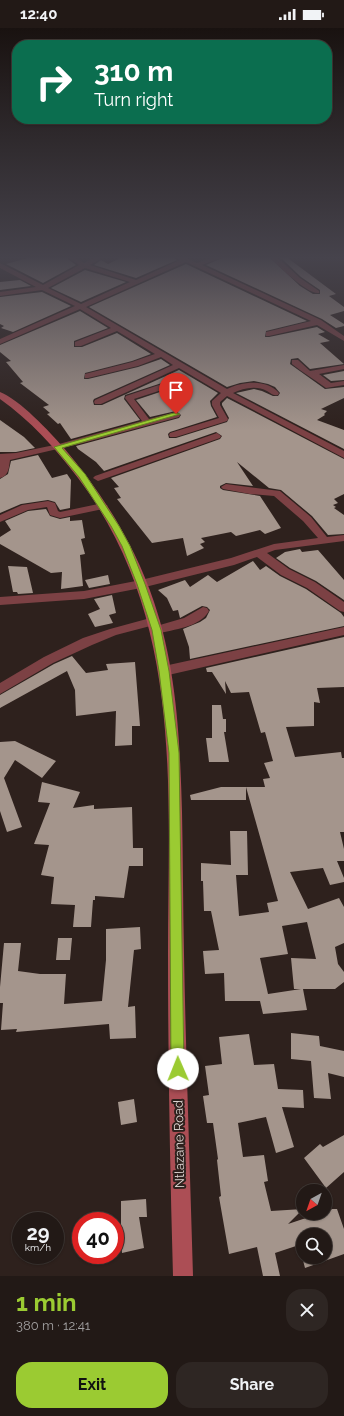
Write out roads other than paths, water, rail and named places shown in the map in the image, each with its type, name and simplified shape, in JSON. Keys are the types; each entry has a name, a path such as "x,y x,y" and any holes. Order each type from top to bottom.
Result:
{"street":[{"path":"0,342 62,314"},
{"path":"94,314 226,392 344,455"},
{"path":"301,314 318,322 344,339"},
{"path":"269,334 318,322"},
{"path":"78,344 117,328"},
{"path":"88,376 135,364 161,354"},
{"path":"295,362 309,374 344,366"},
{"path":"98,402 179,365"},
{"path":"312,373 329,386 344,383"},
{"path":"147,422 129,398 171,384"},
{"path":"174,435 224,419 216,405 216,401 226,392 250,385 261,388 267,387 275,393"},
{"name":"Ntlazane Road","path":"1,397 25,415 57,447 82,475 103,506 126,546 155,625 164,671 174,753 178,1069 183,1276"},
{"path":"0,475 3,472 3,457 57,447 176,414"},
{"path":"98,478 217,436"},
{"path":"226,487 277,493 307,519 324,540"},
{"path":"0,518 26,507 48,504 51,505 54,513 60,515 103,506"},
{"path":"0,601 84,595 141,584 234,560 274,547 344,538"},
{"path":"258,552 285,572 311,585 344,608"},
{"path":"0,689 26,672 101,636 155,625 192,620 198,617 203,611"},
{"path":"164,671 344,631"}]}
